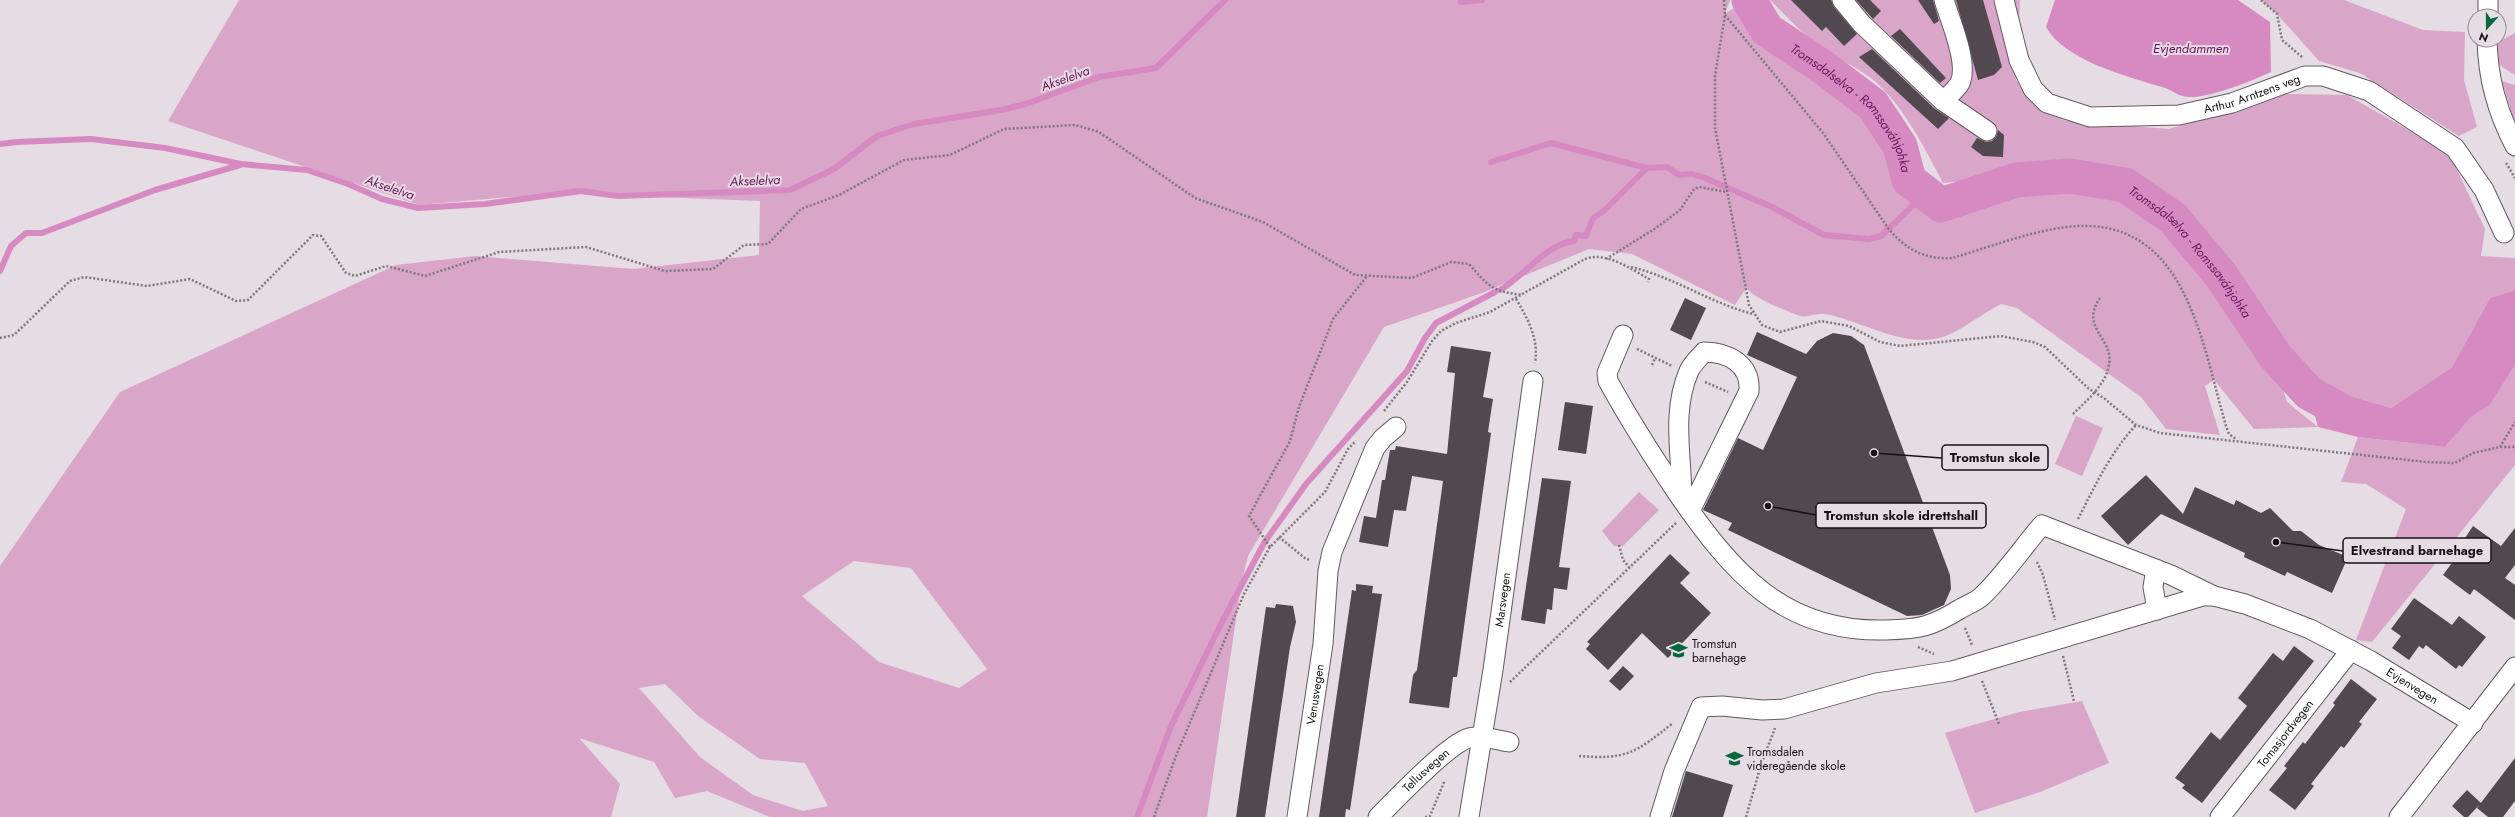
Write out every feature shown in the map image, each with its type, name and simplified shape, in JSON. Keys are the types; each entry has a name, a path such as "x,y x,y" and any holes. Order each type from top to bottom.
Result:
{"street":[{"path":"1842,0 1861,23 1943,101 1987,131"},
{"path":"1943,101 1958,85 1962,73 1957,40 1944,0"},
{"name":"Arthur Arntzens veg","path":"2004,0 2019,60 2033,89 2047,103 2090,117 2179,115 2232,103 2305,76 2323,76 2369,91 2455,148 2484,190 2504,233"},
{"path":"2487,48 2488,64 2494,100 2515,146"},
{"path":"1628,342 1607,373 1608,381 1629,405 1686,505 1735,570 1766,594 1807,618 1846,628 1920,628 1938,623 1981,597 2023,547"},
{"path":"1704,352 1726,354 1745,370 1750,380 1749,391 1686,505 1678,416 1682,393 1681,370 1704,352"},
{"name":"Marsvegen","path":"1469,817 1493,670 1533,381"},
{"name":"Venusvegen","path":"1297,817 1324,644 1329,568 1338,534 1375,448 1383,438 1396,427"},
{"name":"Evjenvegen","path":"2023,547 2042,525 2070,535 2156,569 2214,596 2277,616 2351,650 2473,723"},
{"path":"2154,616 2153,587 2156,569"},
{"path":"1660,817 1674,771 1701,707 1722,706 1762,710 1784,709 1876,683 1957,669 2059,638 2081,637 2154,616 2195,598 2214,596"},
{"name":"Tomasjordvegen","path":"2220,817 2351,650"},
{"path":"2399,817 2515,668"},
{"path":"1481,737 1509,742"},
{"name":"Tellusvegen","path":"1378,817 1412,782 1459,744 1469,738 1481,737"}],"path":[{"path":"1724,0 1725,15 1715,76 1715,128 1747,294 1753,314 1767,329 1780,332 1815,322 1828,322 1849,326 1880,342 1900,346 2001,336 2019,338 2045,348 2095,392 2136,425 2177,435 2236,440 2337,454 2455,463 2473,453 2500,447 2515,447"},
{"path":"2261,0 2276,14 2282,40 2323,76"},
{"path":"1725,15 1823,133 1888,228 1899,241 1923,256 1939,259 1952,258 2066,227 2098,226 2144,242 2171,268 2190,303 2226,426 2229,434 2236,440"},
{"path":"0,338 14,335 70,281 84,277 147,286 190,279 236,301 248,300 314,235 321,236 346,273 355,276 386,266 425,276 499,252 586,246 665,271 713,269 744,245 768,244 801,209 839,195 904,160 950,155 1004,129 1075,125 1099,132 1195,198 1263,222 1355,275 1412,278 1451,262 1470,264 1489,286 1500,292 1522,296"},
{"path":"1606,259 1656,228 1680,210 1694,189 1699,187 1727,192"},
{"path":"1383,412 1407,382 1432,341 1442,332 1522,296 1584,259 1591,257 1606,259 1666,278 1739,310 1753,314"},
{"path":"1627,266 1649,279 1648,282"},
{"path":"1270,547 1249,516 1290,441 1298,407 1333,319 1367,276"},
{"path":"2073,414 2095,392 2103,381 2109,364 2108,352 2092,318 2092,309 2100,298"},
{"path":"1516,299 1528,321 1538,349 1533,381"},
{"path":"1628,342 1655,358 1745,399"},
{"path":"1652,365 1655,358"},
{"path":"2500,447 2515,422"},
{"path":"2070,535 2099,475 2116,453 2120,442 2136,425"},
{"path":"1154,817 1176,756 1244,594 1270,547 1325,492 1348,449 1358,439"},
{"path":"1509,683 1629,567 1686,505"},
{"path":"1280,537 1306,559 1329,568"},
{"path":"1619,545 1623,560 1629,567"},
{"path":"2023,547 2038,563 2043,575 2074,701"},
{"path":"1959,610 1999,724"},
{"path":"1895,629 1906,642 1950,660 1957,669"},
{"path":"1746,817 1761,765 1784,709"},
{"path":"1579,756 1601,758 1625,755 1651,742 1676,721"},
{"path":"1425,817 1430,816 1446,776"}],"shaded area":[{"path":"239,0 1730,0 1725,14 1746,0 1766,31 1871,107 1899,147 1908,181 1941,208 2015,183 2069,181 2122,187 2169,221 2217,274 2273,357 2287,402 2318,427 2254,429 2214,380 2205,386 2220,435 2166,429 2141,397 2017,308 2001,304 1949,335 1943,337 1928,340 1897,337 1838,317 1824,314 1800,316 1764,301 1746,288 1735,305 1632,254 1589,249 1482,293 1384,327 1248,556 1241,585 1207,817 770,817 707,791 675,798 654,762 579,738 620,784 611,817 0,817 0,566 120,392 396,265 475,256 633,269 759,255 760,201 556,193 419,205 168,121","holes":["854,561 911,568 987,669 959,688 879,662 802,596","665,684 698,716 760,759 805,763 828,806 803,811 753,795 700,757 639,688"]},
{"path":"1770,0 2020,0 2016,80 2044,113 2067,121 2169,129 2285,94 2347,95 2449,153 2485,229 2481,256 2515,258 2515,290 2490,298 2452,367 2391,408 2310,384 2193,232 2127,182 2040,173 1943,183 1912,127 1883,88 1866,74 1829,53 1813,41"},
{"path":"2261,0 2344,0 2423,30 2465,32 2464,80 2477,127 2459,136 2360,73 2319,61 2277,14"},
{"path":"2515,33 2515,75 2490,59 2487,48 2507,48 2507,37"},
{"path":"2502,81 2515,85 2515,124"},
{"path":"2515,365 2515,465 2372,642 2356,640 2406,509 2366,484 2341,482 2358,437 2445,447 2471,417 2490,405"},
{"path":"2076,416 2103,428 2082,476 2055,464"},
{"path":"1639,492 1659,510 1623,546 1614,546 1602,531"},
{"path":"2082,701 2109,763 2040,792 1975,813 1945,733 2019,712"}],"water":[{"name":"Evjendammen","path":"2055,0 2238,0 2270,22 2271,72 2244,84 2211,94 2193,97 2179,95 2167,89 2098,66 2067,49 2055,39 2046,27"},
{"path":"2515,290 2515,365 2490,405 2471,417 2445,447 2358,437 2318,427 2309,393 2310,384 2391,408 2452,367 2490,298"}],"building":[{"path":"1791,0 1831,0 1834,7 1857,34 1844,46 1826,27 1822,31"},
{"path":"1856,0 1870,0 1881,11 1873,19"},
{"path":"1918,0 1933,0 1939,21 1934,24"},
{"path":"1956,0 1983,0 2002,67 1994,75 1978,80"},
{"path":"1900,29 1946,78 1940,83 1891,36"},
{"path":"1872,49 1935,109 1949,118 1938,129 1859,57"},
{"path":"1998,130 2004,135 2003,157 1983,156 1971,147 1977,138 1986,142 1992,141 1996,137"},
{"path":"1685,298 1706,308 1691,340 1670,330"},
{"path":"1757,332 1806,354 1817,341 1833,333 1851,336 1864,345 1950,575 1951,589 1944,605 1922,615 1907,616 1728,530 1732,523 1703,510 1738,438 1763,450 1797,377 1747,355"},
{"path":"1451,346 1491,352 1483,397 1493,399 1488,432 1491,433 1457,677 1453,677 1449,708 1409,703 1413,675 1417,670 1443,481 1412,476 1406,511 1394,510 1388,547 1359,542 1364,516 1376,518 1382,480 1385,480 1390,450 1395,450 1396,446 1447,454 1455,373 1447,372"},
{"path":"1565,402 1593,406 1586,454 1558,450"},
{"path":"2146,475 2183,514 2195,487 2234,505 2236,500 2261,513 2270,508 2293,531 2301,531 2319,545 2348,557 2332,593 2287,572 2285,576 2244,557 2245,553 2161,514 2128,545 2101,516"},
{"path":"1542,478 1571,481 1559,567 1570,568 1567,590 1554,588 1552,610 1547,609 1545,624 1521,620"},
{"path":"2473,526 2501,546 2515,528 2515,565 2505,578 2515,585 2515,620 2474,589 2470,595 2443,575 2468,541 2465,538"},
{"path":"1670,554 1690,573 1680,583 1711,613 1668,658 1642,633 1608,670 1586,649 1590,644 1587,642"},
{"path":"1356,584 1373,586 1372,593 1382,594 1350,810 1346,809 1345,817 1319,817 1352,590 1356,591"},
{"path":"2414,598 2452,625 2459,616 2486,637 2462,667 2459,665 2456,669 2426,645 2423,649 2419,646 2409,660 2392,648 2401,636 2391,629"},
{"path":"1276,604 1293,606 1296,622 1290,647 1265,817 1236,817 1266,607 1275,608"},
{"path":"2294,646 2314,661 2202,803 2182,788 2185,785 2175,778 2211,732 2220,740 2247,706 2238,698 2273,653 2283,661"},
{"path":"1623,666 1634,676 1620,691 1609,681"},
{"path":"2351,679 2377,699 2359,722 2362,724 2344,748 2341,746 2311,784 2314,786 2295,810 2269,790 2287,768 2284,766 2303,742 2305,744 2335,705 2333,703"},
{"path":"2515,758 2515,801 2503,817 2488,817 2477,808"},
{"path":"1686,771 1733,785 1723,817 1672,817"},
{"path":"2467,790 2481,803 2468,817 2464,817 2452,806"}],"waterway":[{"name":"Akselelva","path":"0,144 91,139 165,148 241,164 307,170 348,184 382,199 418,208 485,204 581,191 618,196 790,190 834,169 877,136 914,124 1001,110 1026,104 1099,77 1156,68 1225,0"},
{"path":"1461,2 1482,0"},
{"name":"Tromsdalselva - Romssaváhjohka","path":"1749,0 1767,30 1824,68 1873,105 1900,146 1909,180 1941,205 2016,180 2070,176 2125,185 2173,218 2220,274 2276,357 2309,393 2351,416"},
{"path":"1491,162 1551,143 1647,168 1667,167 1679,175 1692,174 1705,178 1772,207 1824,235 1869,239 1881,236 1926,193"},
{"path":"0,271 11,246 26,233 42,233 155,190 240,165"},
{"path":"1500,290 1553,248 1574,241 1576,235 1586,236 1593,218 1605,210 1647,168"},
{"path":"1137,817 1171,726 1220,626 1264,543 1306,484 1407,371 1425,338 1436,323 1495,292"}],"place":[{"name":"Tromstun skole","path":"1874,453"},
{"name":"Tromstun skole idrettshall","path":"1768,506"},
{"name":"Elvestrand barnehage","path":"2276,542"},
{"name":"Tromstun barnehage","path":"1679,651"},
{"name":"Tromsdalen videregående skole","path":"1734,759"}]}
